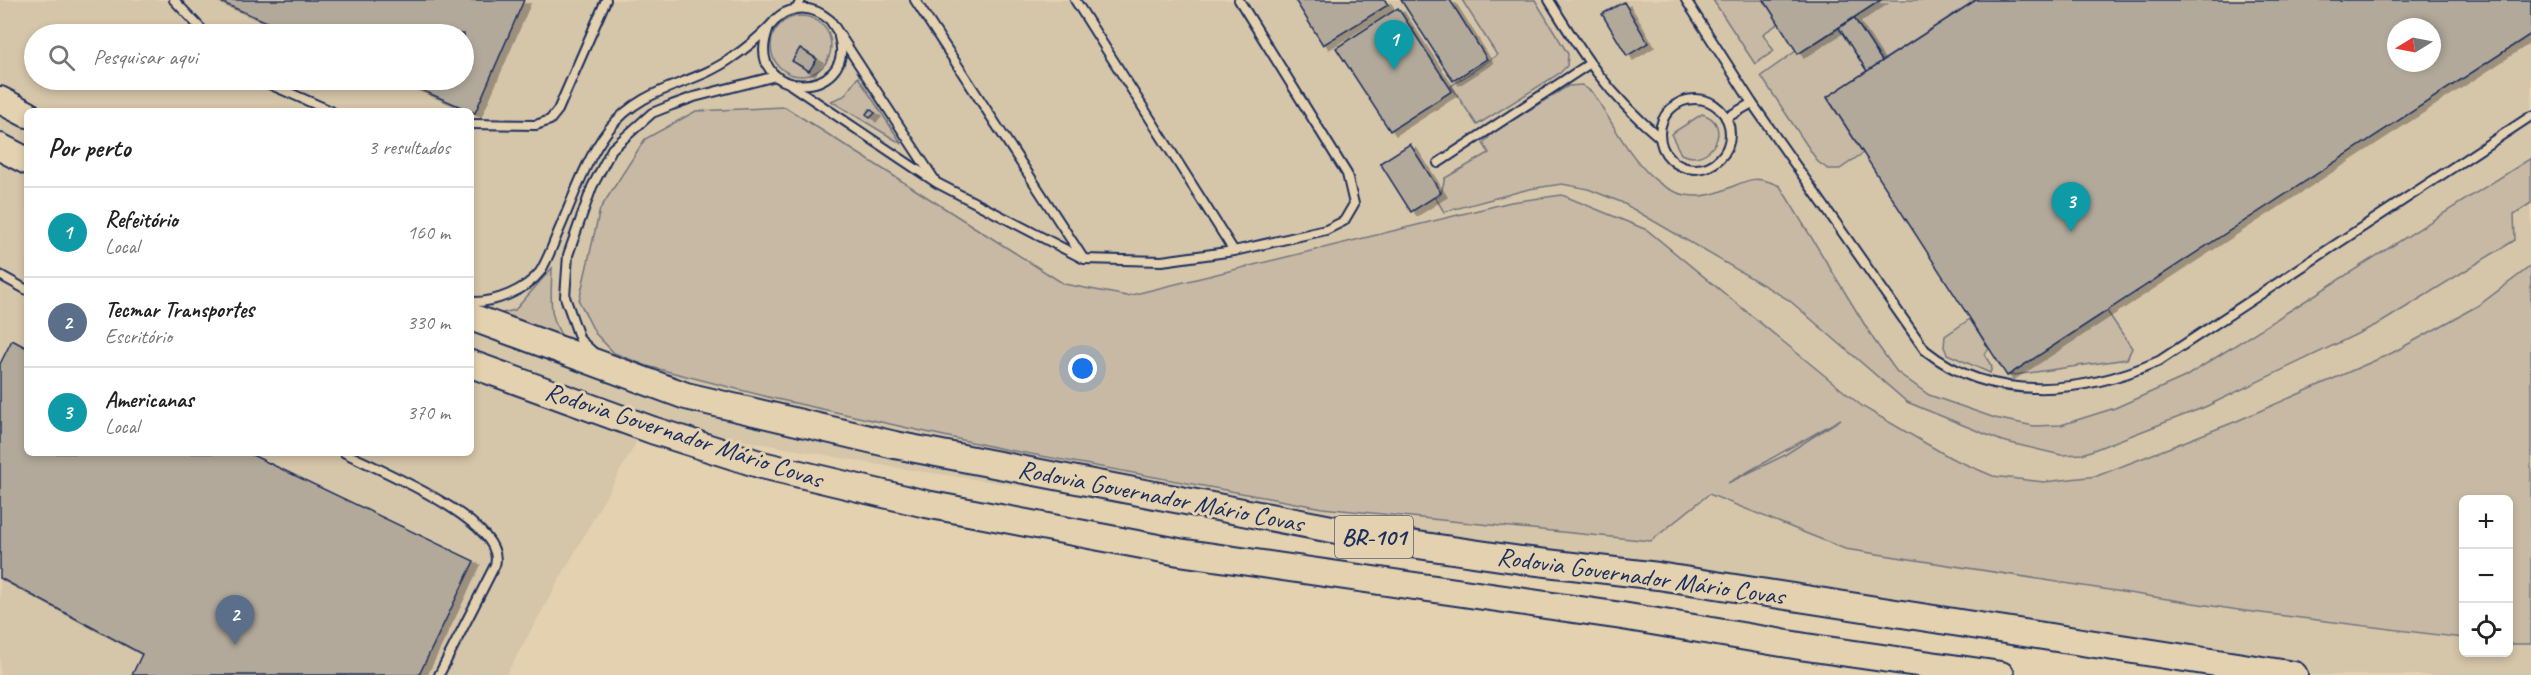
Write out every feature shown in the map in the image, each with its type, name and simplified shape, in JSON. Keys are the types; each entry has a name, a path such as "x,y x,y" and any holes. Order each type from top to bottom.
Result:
{"highway":[{"path":"0,100 24,112"},
{"path":"0,147 24,159"},
{"name":"Rodovia Governador Mário Covas","path":"474,318 686,396 895,445 1404,543 1658,576 2294,675"},
{"name":"Rodovia Governador Mário Covas","path":"474,365 577,404 740,458 926,504 1179,552 1622,616 2001,675"},
{"path":"1806,646 1888,675"}],"lane":[{"path":"174,0 197,24"},
{"path":"474,124 536,125 550,120 558,110 606,0"},
{"path":"797,8 801,0"},
{"path":"915,0 1084,259"},
{"path":"1075,0 1234,251"},
{"path":"768,28 764,40 764,52 768,65 776,76 937,183 1084,259 1162,261 1234,251 1326,230 1344,221 1354,204 1352,189 1340,162 1239,0"},
{"path":"1549,0 1589,64 1618,100 1659,137"},
{"path":"1686,0 1752,103 1925,350 1953,369 2002,386 2051,389 2082,386 2126,374 2159,361 2531,116"},
{"path":"474,302 501,297 524,286 540,272 598,145 610,128 635,104 662,88 716,68 768,28 776,18 797,8 821,13 837,30 937,183"},
{"path":"791,85 813,84 825,78 835,69 840,56 841,43 837,30"},
{"path":"1438,163 1589,64"},
{"path":"612,369 580,340 565,297 568,255 600,168 612,149 652,113 694,97 776,76"},
{"path":"283,90 324,108"},
{"path":"1692,99 1705,100 1718,107 1726,118 1730,131 1729,145 1722,158 1711,166 1698,170 1684,168 1672,162 1663,151 1659,137 1667,111 1678,102 1692,99"},
{"path":"1726,118 1752,103"},
{"path":"0,275 24,288"},
{"path":"351,456 457,510 480,527 497,555 495,565 440,675"}],"shaded area":[{"path":"0,0 2531,0 2531,675 2294,675 892,467 647,423 506,675 0,675"},
{"path":"1462,0 1535,0 1568,54 1567,66 1560,73 1477,125 1451,86 1497,55"},
{"path":"1713,0 1764,0 1779,23 1763,34 1774,51 1755,64"},
{"path":"1881,0 1976,0 1882,61 1854,18"},
{"path":"801,16 818,21 826,29 831,46 826,63 818,71 801,76 784,71 776,63 771,46 776,29 784,21"},
{"path":"1839,28 1867,71 1827,98 1863,153 1840,169 1828,169 1818,162 1761,76 1796,51 1798,54"},
{"path":"858,77 902,144 831,101 844,96"},
{"path":"1582,85 1593,93 1644,169 1661,184 1679,193 1700,196 1757,179 1780,186 1874,340 1897,372 1929,395 1995,418 2034,426 2061,425 2115,408 2185,377 2531,158 2531,203 2514,214 2515,240 2382,322 2205,407 2083,454 2061,455 2002,441 1907,402 1789,300 1621,202 1588,189 1562,184 1529,189 1444,212 1435,197 1441,193 1445,178 1489,153 1483,143 1495,131 1568,86"},
{"path":"785,107 1064,284 1127,296 1511,202 1562,195 1647,230 1863,407 1951,458 1993,476 2044,482 2097,476 2237,421 2392,353 2479,305 2531,266 2531,644 2513,644 2513,495 2459,495 2459,638 2245,611 1845,549 1709,494 1651,541 1322,508 1003,449 772,398 647,366 614,353 595,333 579,301 600,209 645,139 696,111","holes":["1841,419 1783,456 1728,483"]},
{"path":"1702,114 1712,119 1717,126 1718,135 1715,143 1702,155 1692,157 1681,154 1671,134"},
{"path":"552,268 552,309 557,327 569,347 494,315 515,310"},
{"path":"2107,311 2132,348 2127,359 2007,376"},
{"path":"1970,319 1989,349 1984,354 1992,367 1990,373 1947,354 1944,347 1945,336"}],"building":[{"path":"216,0 524,0 475,113 474,108 463,108 421,90 474,90 474,24 272,24"},
{"path":"1295,0 1385,0 1388,5 1323,45"},
{"path":"1401,0 1450,0 1487,59 1453,81"},
{"path":"1764,0 1881,0 1798,54"},
{"path":"1976,0 2531,0 2531,34 2007,376 1827,97"},
{"path":"1624,2 1648,43 1627,56 1602,14"},
{"path":"1398,8 1452,91 1390,131 1336,48"},
{"path":"1854,18 1882,61 1867,71 1839,28"},
{"path":"800,48 817,59 809,71 792,61"},
{"path":"870,109 875,113 870,118 866,114"},
{"path":"1410,144 1441,193 1411,212 1380,163"},
{"path":"12,340 24,346 24,456 254,456 474,561 419,675 132,675 142,654 0,578 0,364"}],"place":[{"name":"Refeitório","path":"1394,70"},
{"name":"Americanas","path":"2071,232"},
{"name":"Tecmar Transportes","path":"235,645"}]}
